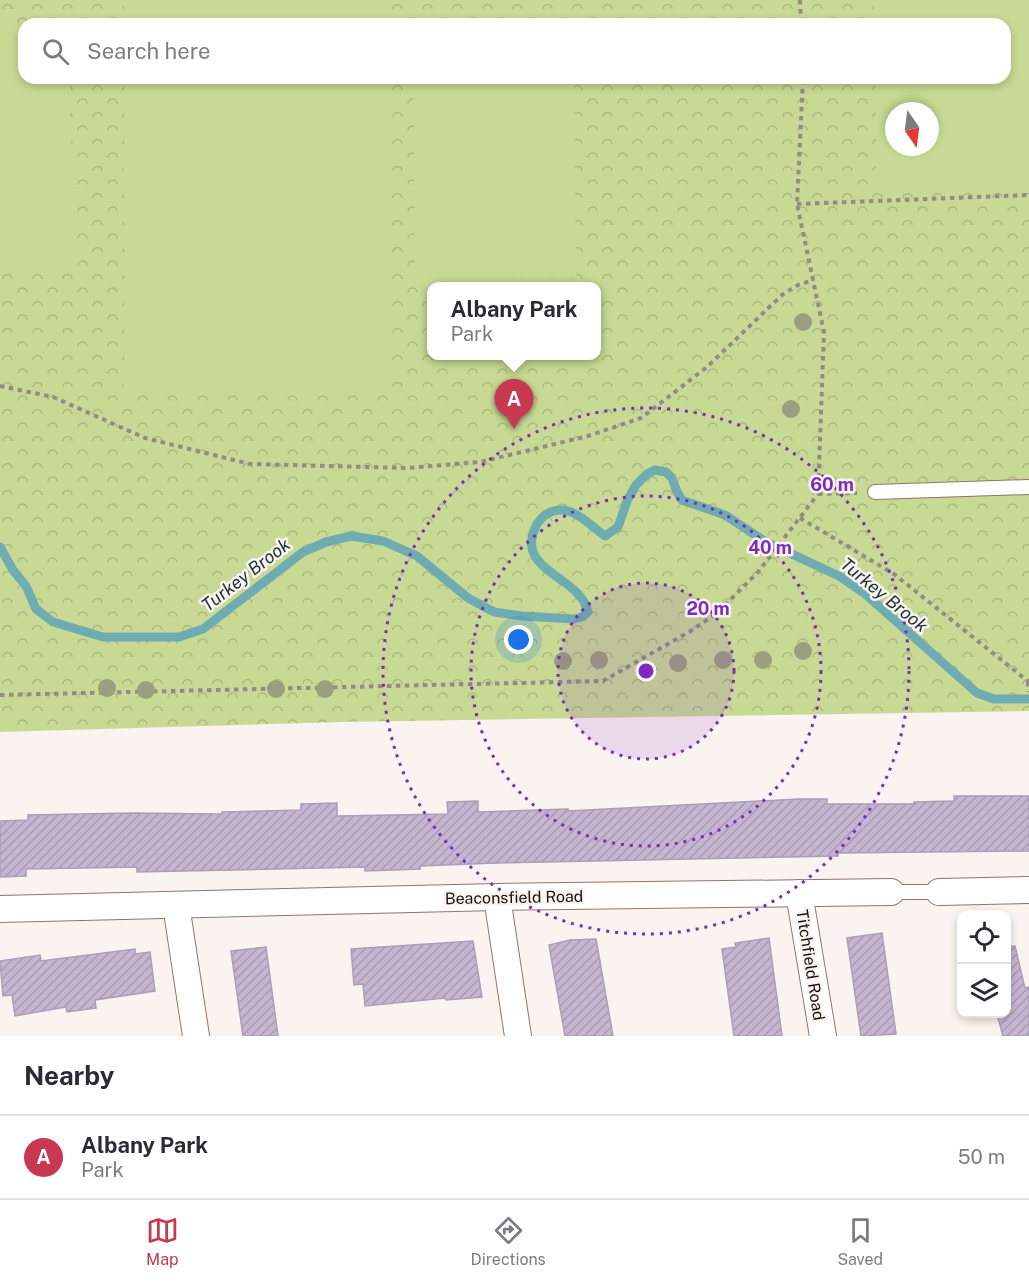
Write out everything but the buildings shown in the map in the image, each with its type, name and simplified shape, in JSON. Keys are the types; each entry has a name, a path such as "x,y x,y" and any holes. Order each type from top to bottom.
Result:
{"street":[{"name":"Beaconsfield Road","path":"939,892 1029,890"},
{"name":"Beaconsfield Road","path":"0,909 497,897 891,892"},
{"name":"Titchfield Road","path":"799,893 823,1036"},
{"path":"497,897 518,1036"},
{"path":"176,905 196,1036"}],"lane":[{"path":"875,492 1029,487"},
{"name":"Beaconsfield Road","path":"891,892 939,892"}],"path":[{"path":"800,0 801,18"},
{"path":"0,695 603,681 689,632 717,613 758,572 818,494 824,332 797,204 803,84"},
{"path":"797,204 1029,195"},
{"path":"0,386 53,397 145,438 250,464 407,468 480,462 588,436 641,418 707,367 782,295 798,285 813,280"},
{"path":"818,494 875,492"},
{"path":"800,518 894,574 1029,682 1029,692"}],"green space":[{"path":"0,0 1029,0 1029,711 341,722 0,732"},
{"path":"124,0 392,0 392,18 124,18"},
{"path":"874,0 1029,0 1029,184 877,187 875,84 1011,84 1011,18 874,18"},
{"path":"18,26 18,84 69,84 76,269 0,271 0,27"},
{"path":"124,84 392,84 392,394 124,395"},
{"path":"413,84 574,84 576,278 415,280"}],"waterway":[{"name":"Turkey Brook","path":"0,547 13,570 26,586 36,609 53,622 103,637 179,637 203,629 303,552 326,542 351,536 383,541 417,556 468,598 494,612 574,619 588,612 583,600 573,589 541,564 534,554 532,541 536,526 547,514 562,510 579,516 605,536 618,527 627,501 636,485 647,474 655,470 666,472 672,478 682,500 725,515 766,542 839,576 864,593 977,693 994,699 1029,699"}],"place":[{"name":"Albany Park","path":"514,429"}]}
